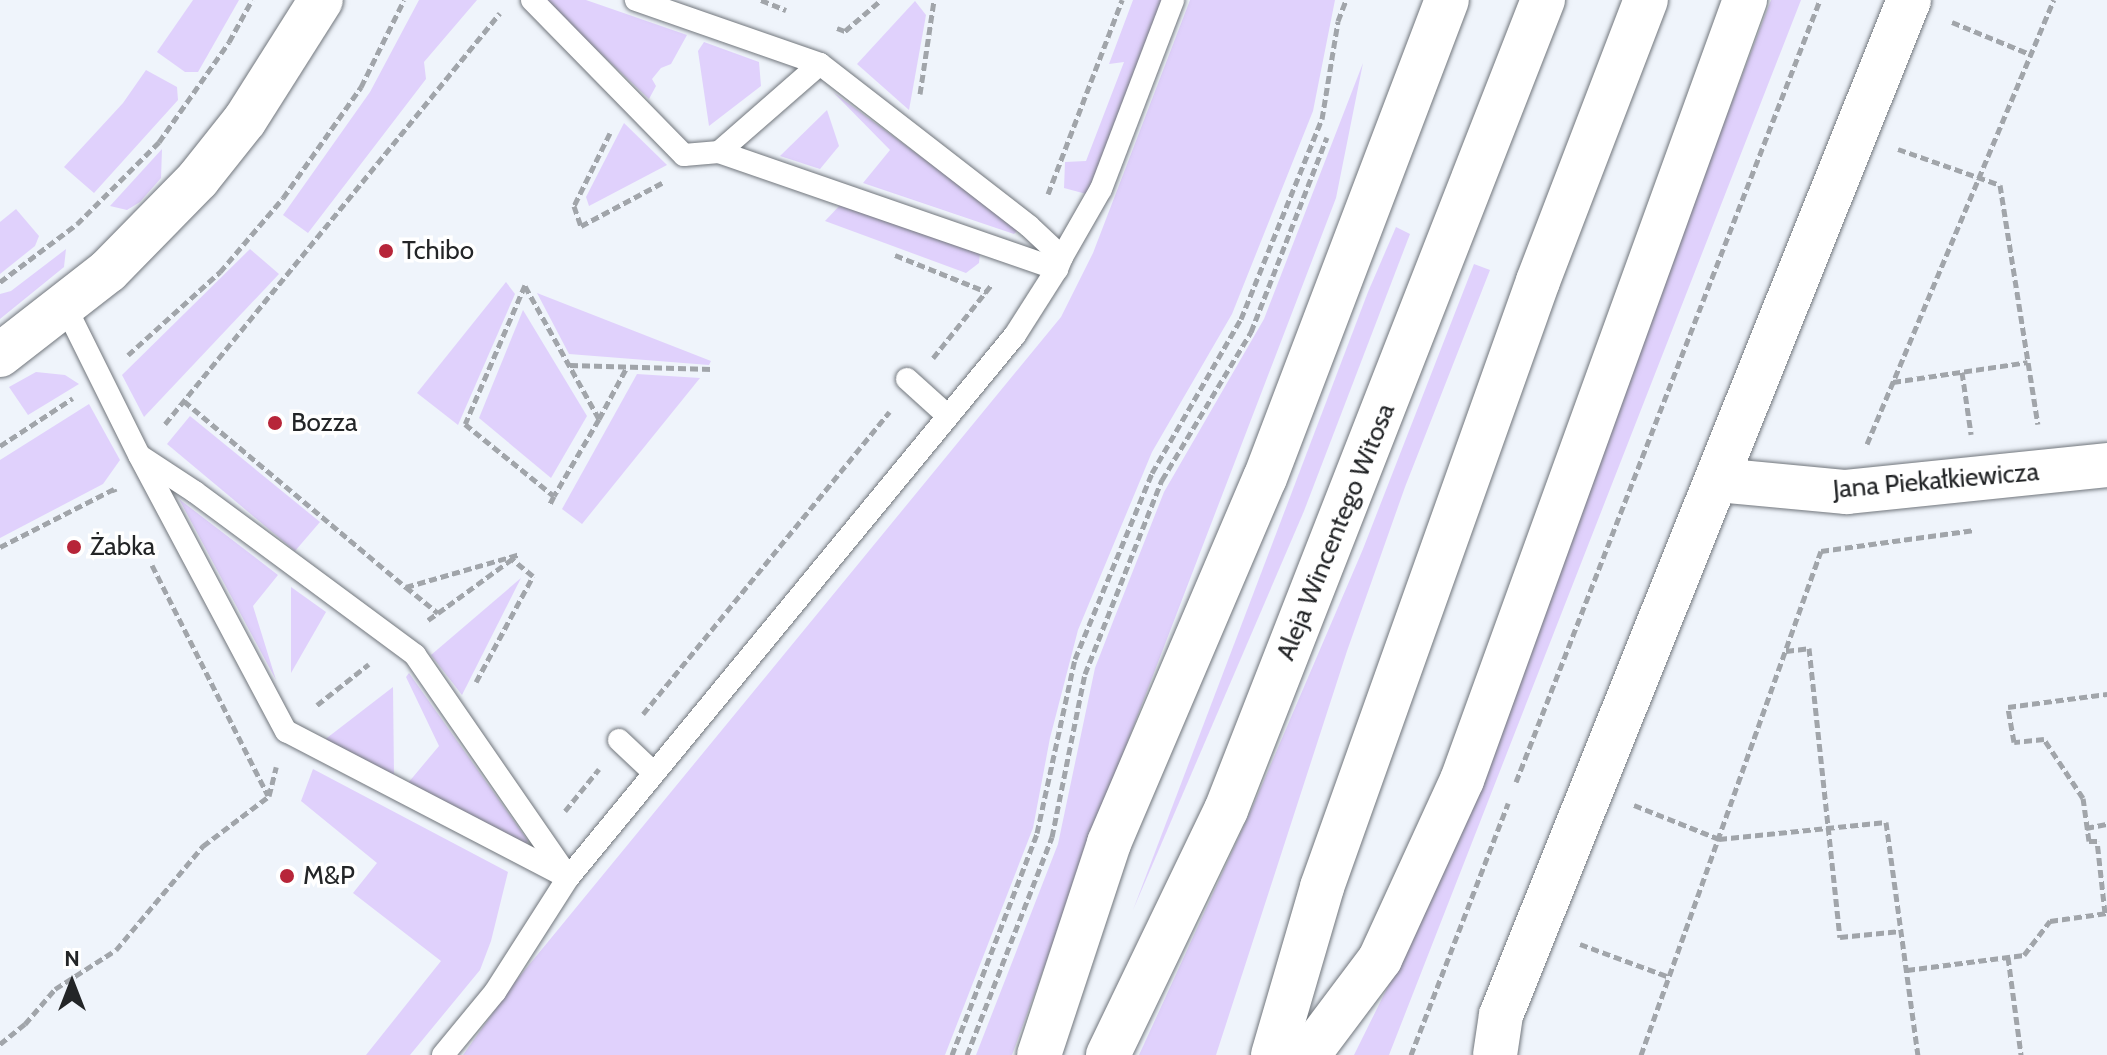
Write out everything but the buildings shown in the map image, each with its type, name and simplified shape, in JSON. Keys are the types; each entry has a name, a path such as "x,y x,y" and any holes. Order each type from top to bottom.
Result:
{"main road":[{"path":"0,355 65,306 157,224 210,166 277,73 321,0"},
{"path":"1039,1055 1109,843 1265,478 1447,0"},
{"name":"Aleja Wincentego Witosa","path":"1108,1055 1226,810 1449,247 1543,0"},
{"path":"1273,1055 1322,887 1538,281 1646,0"},
{"path":"1308,1055 1380,959 1462,780 1745,0"},
{"path":"1495,1055 1501,1015 1908,2"},
{"name":"Jana Piekałkiewicza","path":"1718,480 1846,492 2107,465"}],"lane":[{"path":"532,0 684,155 719,152 1012,252 1059,263"},
{"path":"636,0 820,64 1029,226 1059,263"},
{"path":"443,1055 495,992 568,878 1015,335 1101,189 1173,0"},
{"path":"719,152 820,64"},
{"path":"65,306 139,455 286,731 568,878"},
{"path":"910,381 948,416"},
{"path":"139,455 195,492 415,655 568,878"},
{"path":"620,741 654,773"}],"path":[{"path":"0,282 77,224 159,142 229,42 252,0"},
{"path":"0,446 101,380 220,272 283,198 361,87 404,0"},
{"path":"761,0 796,13"},
{"path":"833,27 845,31 881,0"},
{"path":"1029,226 1047,195 1122,0"},
{"path":"952,1055 1037,833 1075,659 1152,473 1241,319 1322,119 1338,21 1346,0"},
{"path":"1411,1055 1820,0"},
{"path":"1846,492 1982,177 2054,0"},
{"path":"1908,2 2032,55"},
{"path":"139,455 501,12"},
{"path":"614,125 574,206 581,226 719,152"},
{"path":"1855,135 2000,185 2046,472"},
{"path":"967,1055 1052,837 1085,674 1162,480 1251,332 1327,137"},
{"path":"541,839 910,381 987,292 1012,252"},
{"path":"554,496 465,424 525,285 599,419"},
{"path":"1893,382 2028,362"},
{"path":"569,365 712,369"},
{"path":"549,506 627,367"},
{"path":"1962,372 1978,478"},
{"path":"184,401 438,613"},
{"path":"0,547 114,489 121,503"},
{"path":"1641,1055 1821,551 1991,528"},
{"path":"0,1044 25,1024 55,989 116,950 203,846 269,796 286,731 397,641 520,554 406,587"},
{"path":"149,559 269,796"},
{"path":"471,691 533,576 512,559"},
{"path":"1786,651 1809,648 1840,937 1901,931"},
{"path":"1907,970 2024,955 2050,921 2106,913 2097,841 2089,841 2083,798 2044,739 2014,742 2008,707 2107,694"},
{"path":"1593,788 1719,839 1886,822 1918,1055"},
{"path":"2086,828 2107,824"},
{"path":"1536,928 1669,977"},
{"path":"2008,957 2021,1055"}],"shaded area":[{"path":"193,0 239,0 198,72 185,72 157,52"},
{"path":"419,0 477,0 424,62 426,79 308,233 283,215 370,92"},
{"path":"544,0 586,0 687,35 671,64 661,68 652,79 656,86 649,99"},
{"path":"1133,0 1166,0 1090,195 1064,188 1065,162 1086,161 1124,62 1109,64"},
{"path":"1190,0 1335,0 1313,111 1232,314 1152,452 1078,630 1050,738 1033,828 945,1055 463,1055 515,982 1061,317 1093,253"},
{"path":"1771,0 1801,0 1389,1055 1354,1055 1411,940"},
{"path":"915,1 926,15 909,110 857,64"},
{"path":"704,42 759,62 761,86 709,126 698,51"},
{"path":"1363,63 1336,198 1111,785 1012,1055 976,1055 1058,844 1095,668 1114,619 1164,492 1264,319"},
{"path":"146,70 177,87 178,100 94,193 64,167 123,103"},
{"path":"833,92 1019,229 1014,234 863,183 890,150"},
{"path":"827,110 839,146 820,169 780,156"},
{"path":"624,123 667,165 589,206 586,197"},
{"path":"162,149 161,178 140,202 127,210 110,206"},
{"path":"842,203 980,252 979,263 966,273 825,221"},
{"path":"16,209 39,236 35,246 0,274 0,222"},
{"path":"1396,227 1410,234 1304,511 1133,910 1368,292"},
{"path":"66,249 64,267 0,319 0,294 11,291"},
{"path":"250,249 279,274 144,417 122,375"},
{"path":"1474,264 1490,270 1405,487 1347,651 1216,1055 1139,1055 1253,806 1363,549"},
{"path":"506,282 515,294 458,425 417,393"},
{"path":"537,293 711,361 709,365 569,354"},
{"path":"523,310 587,416 551,478 479,418"},
{"path":"36,372 65,375 79,384 28,415 9,387"},
{"path":"637,374 700,378 582,524 562,509"},
{"path":"89,404 120,460 103,484 0,538 0,460"},
{"path":"190,416 320,522 295,551 167,444"},
{"path":"179,499 278,575 253,606 276,680"},
{"path":"521,578 462,695 431,655"},
{"path":"291,587 326,612 291,673"},
{"path":"409,673 528,841 526,844 408,783 439,746 406,677"},
{"path":"393,687 394,778 323,741"},
{"path":"313,769 508,872 491,941 480,970 410,1055 366,1055 441,961 353,893 377,863 301,801"}],"place":[{"name":"Tchibo","path":"386,251"},
{"name":"Bozza","path":"275,423"},
{"name":"Żabka","path":"74,547"},
{"name":"M&P","path":"287,876"}]}
